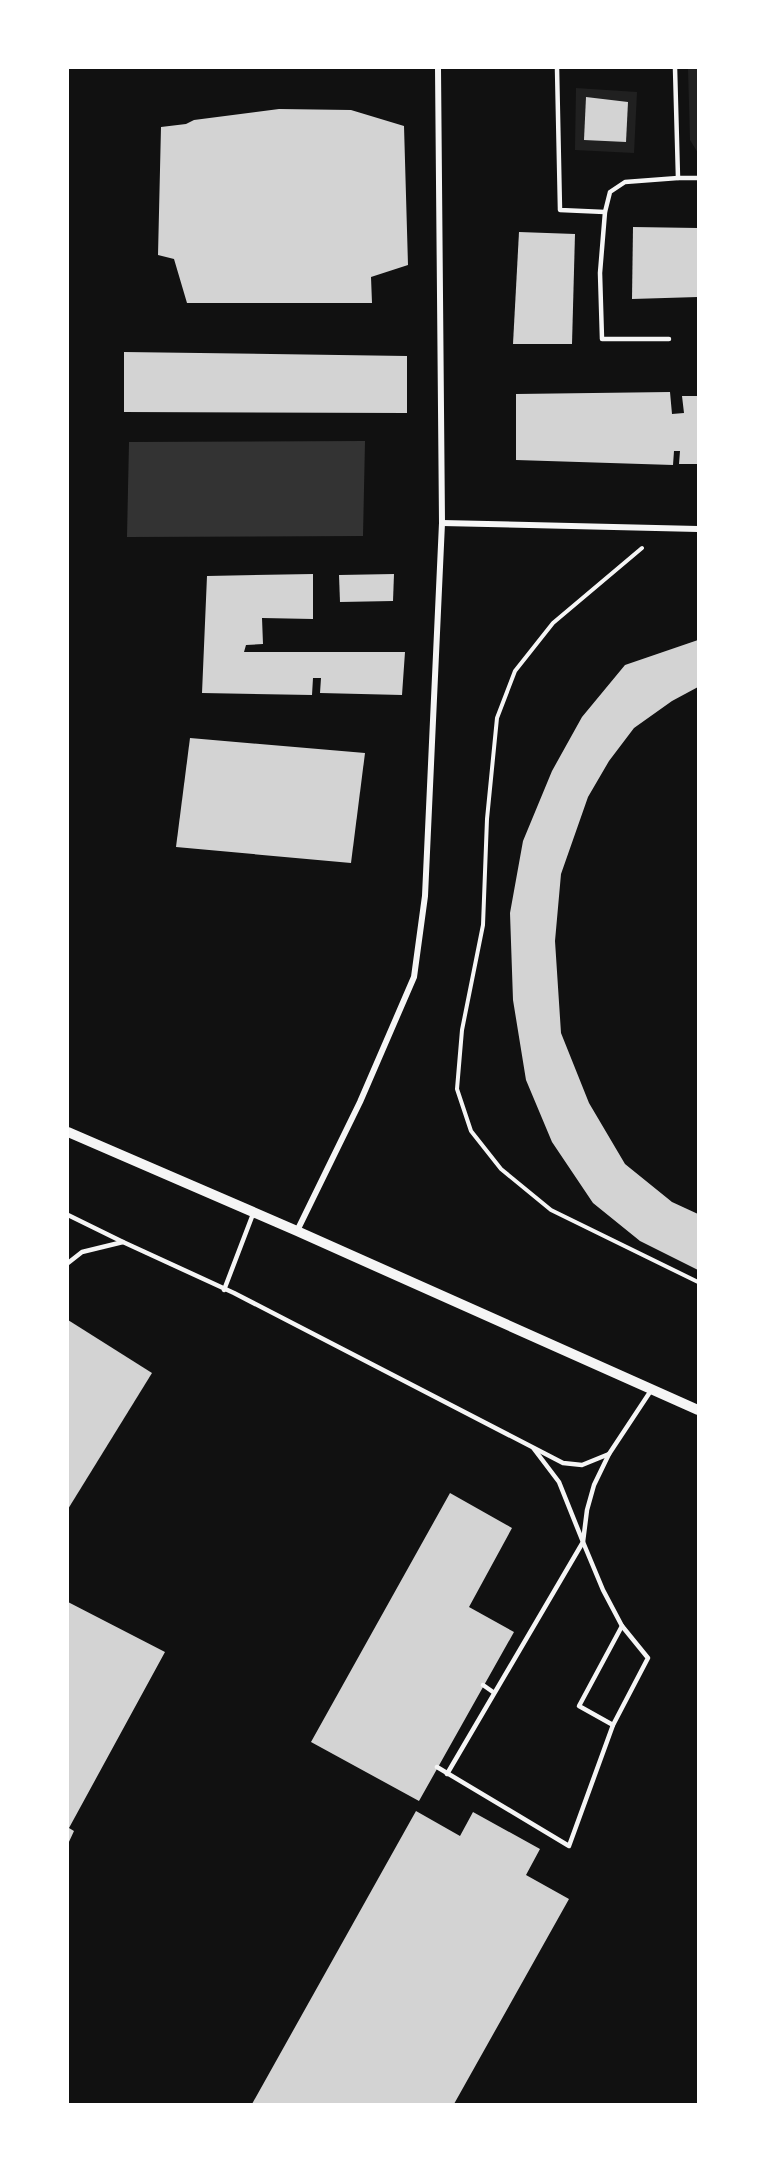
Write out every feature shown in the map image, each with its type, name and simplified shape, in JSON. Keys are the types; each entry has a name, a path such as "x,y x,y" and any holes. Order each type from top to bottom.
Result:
{"street":[{"path":"297,1231 360,1102 414,977 425,896 442,523 438,68"},
{"path":"442,523 699,529"},
{"path":"68,1132 699,1410"}],"lane":[{"path":"557,68 560,210 605,212"},
{"path":"675,68 678,177"},
{"path":"669,339 602,339 600,273 605,212 610,192 625,182 678,177 699,178"},
{"path":"224,1290 254,1212"},
{"path":"68,1215 224,1290 563,1462 582,1465 609,1454"},
{"path":"68,1263 82,1252 123,1242"},
{"path":"447,1774 583,1542 587,1510 594,1485 609,1454 652,1389"},
{"path":"437,1767 569,1846 614,1725 648,1658 622,1626 603,1590 559,1482 532,1447"},
{"path":"614,1725 579,1706 622,1626"},
{"path":"483,1686 493,1692"}],"path":[{"path":"665,528 553,623 515,671 497,718 487,819 483,926 462,1030 457,1089 471,1131 501,1169 551,1210 699,1282"}],"shaded area":[{"path":"688,68 698,68 698,153 690,140"},
{"path":"576,88 637,92 634,153 575,150"},
{"path":"365,441 363,536 127,537 129,442"}],"building":[{"path":"586,97 628,102 626,142 584,140"},
{"path":"279,109 351,110 404,126 408,265 371,277 372,303 187,303 174,259 158,255 161,127 186,124 194,120"},
{"path":"633,227 698,228 698,297 632,299"},
{"path":"519,232 575,234 572,344 513,344"},
{"path":"124,352 407,356 407,413 124,412"},
{"path":"670,392 672,414 684,413 682,396 698,396 698,464 679,464 680,451 674,451 673,465 516,460 516,394"},
{"path":"313,574 313,619 262,618 263,644 246,645 244,652 405,652 402,695 320,693 321,678 313,678 312,695 202,693 207,576"},
{"path":"394,574 393,601 340,602 339,575"},
{"path":"698,640 698,687 672,701 634,728 609,761 588,797 561,874 555,941 561,1033 589,1103 625,1164 672,1202 698,1214 698,1270 640,1241 593,1203 552,1142 526,1080 513,1000 510,913 523,841 552,771 582,717 625,665"},
{"path":"190,738 365,753 351,863 176,847"},
{"path":"68,1320 152,1373 68,1509"},
{"path":"450,1493 512,1528 469,1607 514,1632 419,1801 311,1742"},
{"path":"68,1602 165,1652 69,1828 74,1831 68,1844"},
{"path":"416,1811 460,1836 473,1812 540,1849 526,1875 569,1899 454,2104 252,2104"}]}
